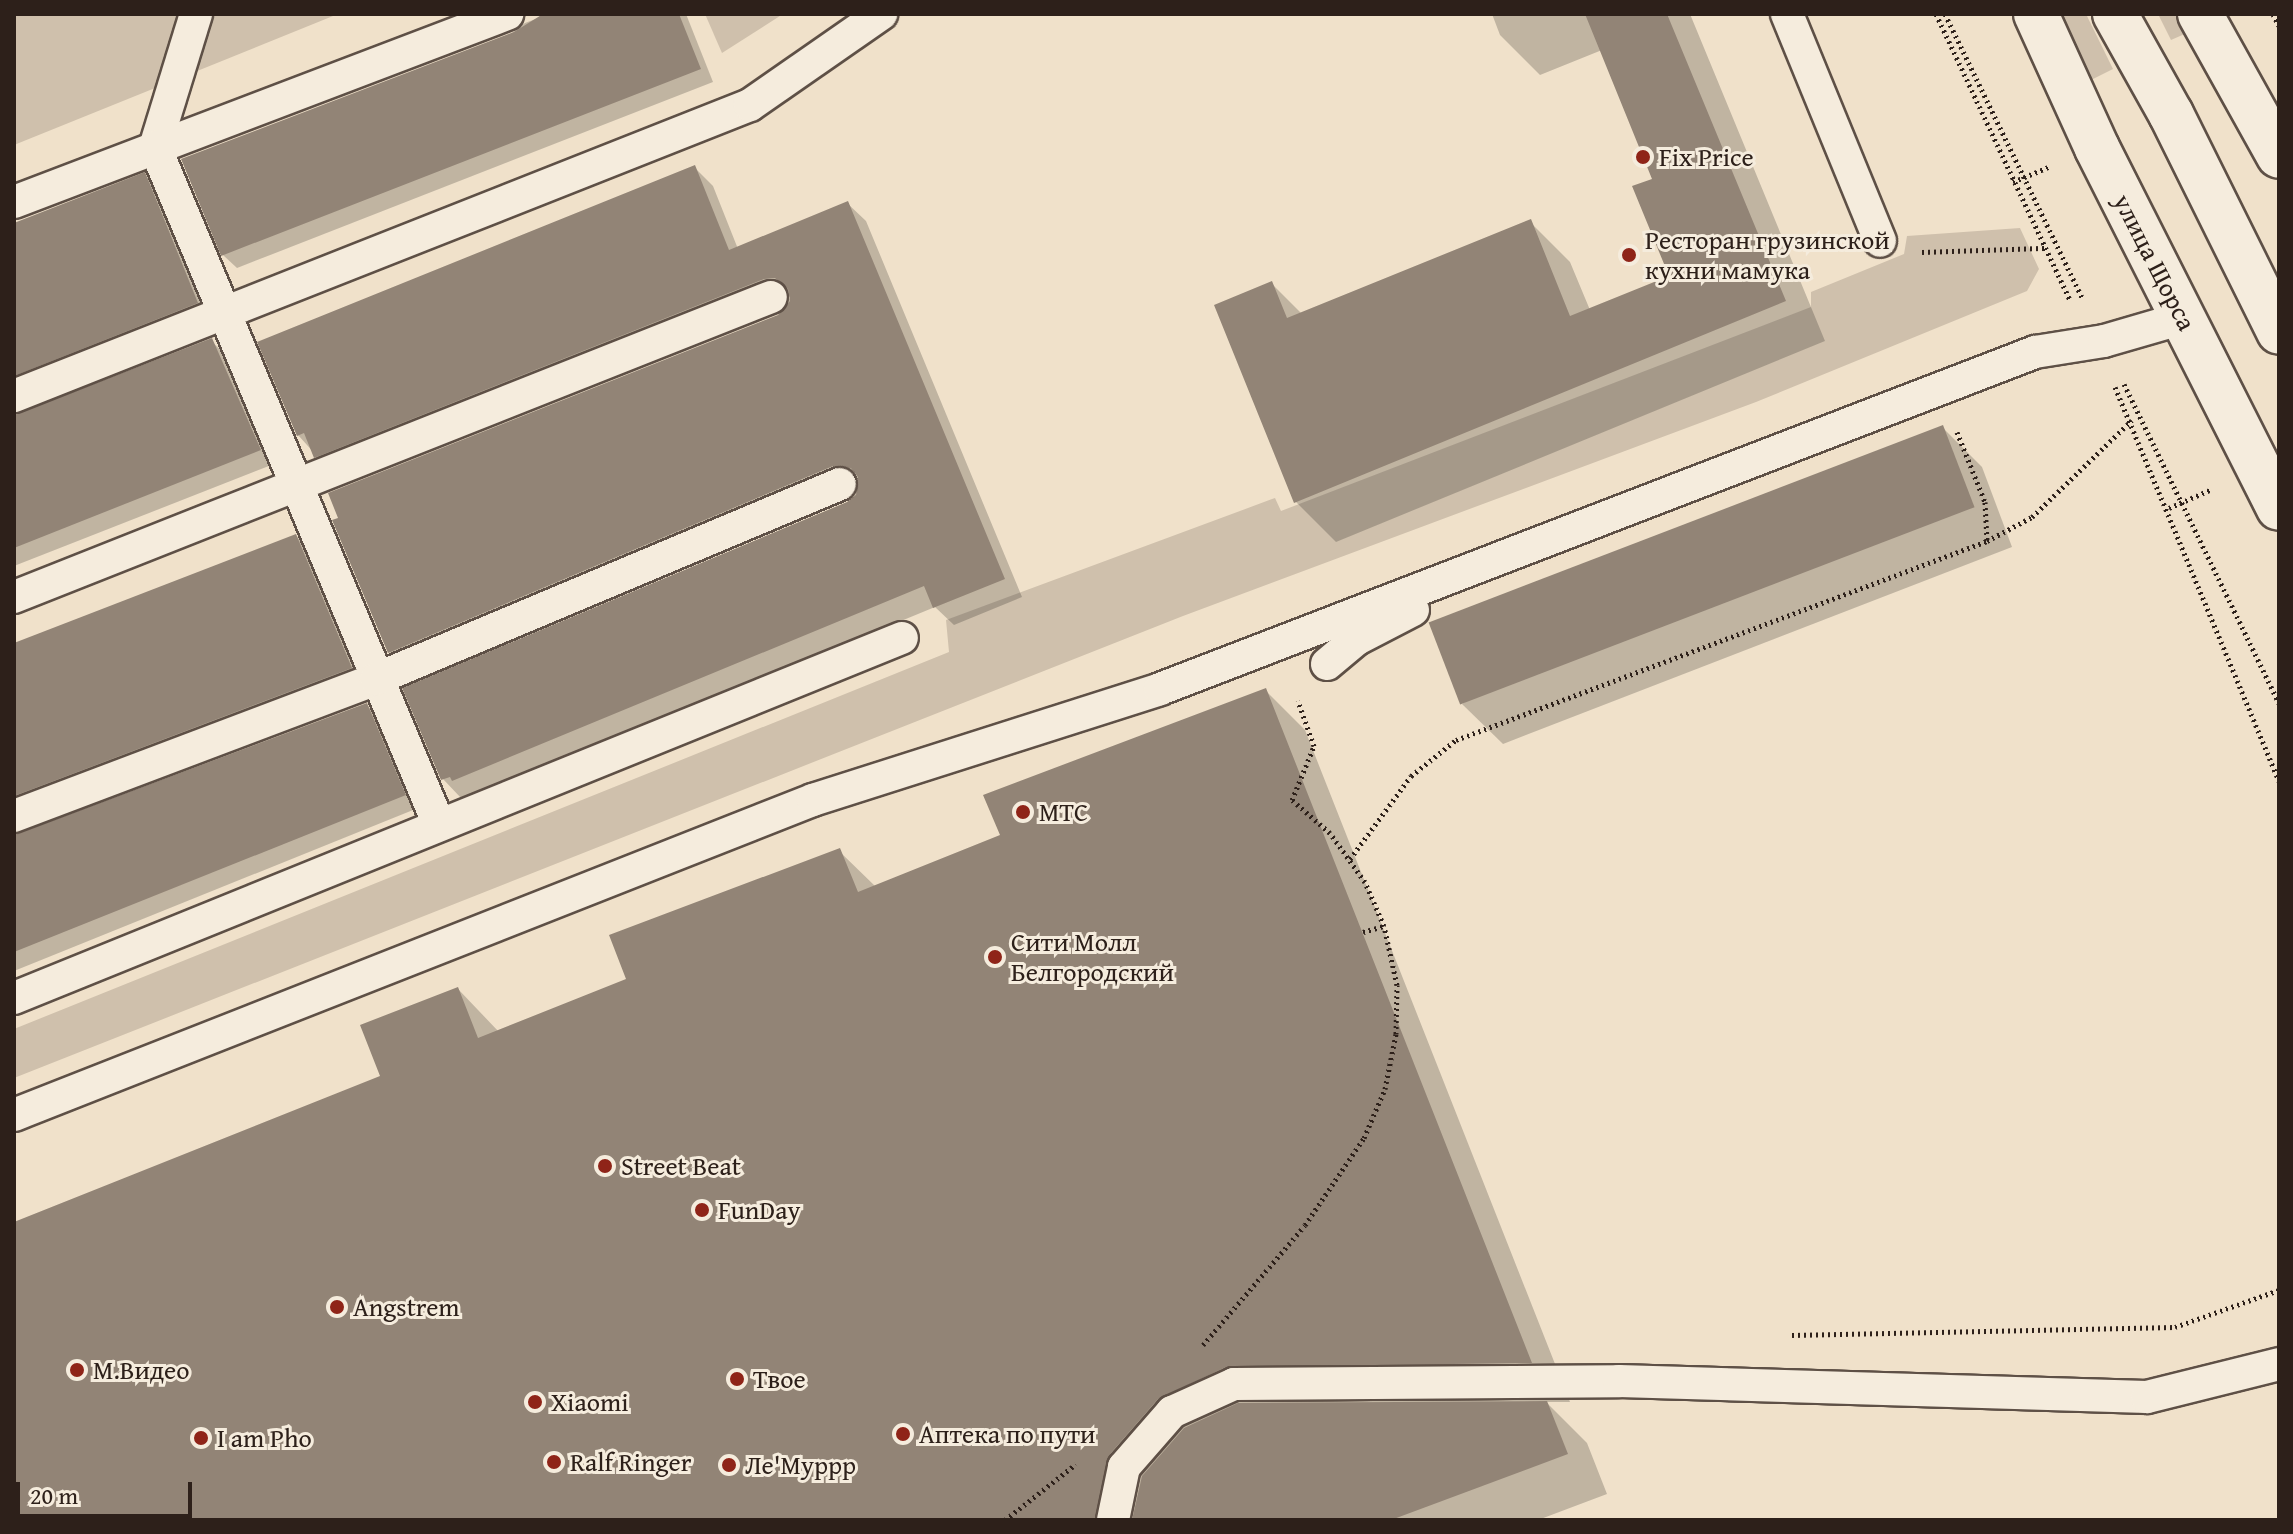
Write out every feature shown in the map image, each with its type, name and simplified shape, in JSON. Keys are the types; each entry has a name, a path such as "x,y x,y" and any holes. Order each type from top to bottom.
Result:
{"main road":[{"name":"улица Щорса","path":"2036,14 2279,508"},
{"path":"2115,14 2171,114 2279,332"},
{"path":"2200,14 2279,156"}],"lane":[{"path":"196,14 155,147 439,825"},
{"path":"14,202 507,14"},
{"path":"14,396 750,105 881,14"},
{"path":"1787,14 1880,241"},
{"path":"14,597 771,297"},
{"path":"14,1115 813,800 1160,689 2035,352 2092,344 2183,318"},
{"path":"1327,664 1399,615 1946,406"},
{"path":"14,816 376,679 840,484"},
{"path":"14,998 902,638"},
{"path":"1113,1520 1124,1467 1172,1412 1234,1384 1619,1381 2147,1397 2279,1364"}],"path":[{"path":"1936,14 2045,248 2132,420 2279,781"},
{"path":"2273,14 2279,26"},
{"path":"1921,252 2045,248"},
{"path":"1946,406 1985,502 1987,541"},
{"path":"1350,859 1411,776 1456,740 1987,541 2032,517 2132,420"},
{"path":"1196,1351 1305,1225 1364,1138 1385,1089 1396,1034 1397,985 1384,926 1350,859 1292,800 1314,746 1290,679 1327,664"},
{"path":"1363,932 1384,926"},
{"path":"1781,1336 2175,1327 2279,1290"},
{"path":"1005,1520 1084,1458"}],"shaded area":[{"path":"14,14 338,14 14,145"},
{"path":"705,14 783,14 722,53"},
{"path":"2056,14 2086,14 2113,69 2089,81"},
{"path":"2158,14 2188,14 2196,29 2171,40"},
{"path":"2020,228 2039,269 2027,291 1756,402 1183,616 14,1078 14,1029 949,652 946,620 1275,498 1281,511 1811,307 1811,292 1904,254 1907,236"}],"building":[{"path":"543,14 679,14 701,69 221,256 181,159 514,32"},
{"path":"1585,14 1667,14 1786,301 1294,503 1214,305 1272,281 1287,318 1531,219 1570,316 1669,276 1632,186 1652,179"},
{"path":"695,165 729,250 848,201 1005,579 933,608 924,586 452,781 450,777 441,780 402,688 847,502 856,495 858,477 851,468 833,466 388,653 332,520 338,518 328,493 778,315 790,301 788,289 775,278 764,279 314,458 304,433 297,436 257,342"},
{"path":"145,172 198,303 14,376 14,223"},
{"path":"212,338 261,450 14,548 14,415"},
{"path":"1943,425 1975,507 1460,705 1429,622"},
{"path":"296,534 352,668 14,796 14,643"},
{"name":"Сити Молл Белгородский","path":"1266,688 1532,1363 1226,1367 1158,1399 1110,1454 1095,1520 14,1520 14,1222 380,1076 360,1025 458,987 478,1038 626,979 609,935 840,848 858,892 1000,835 983,795"},
{"path":"367,703 406,795 14,952 14,835"},
{"path":"1547,1401 1568,1454 1391,1520 1132,1520 1142,1476 1184,1428 1238,1403"}],"place":[{"name":"Fix Price","path":"1643,157"},
{"name":"Ресторан грузинской кухни мамука","path":"1629,255"},
{"name":"МТС","path":"1023,812"},
{"name":"Сити Молл Белгородский","path":"995,957"},
{"name":"Street Beat","path":"605,1166"},
{"name":"FunDay","path":"702,1210"},
{"name":"Angstrem","path":"337,1307"},
{"name":"М.Видео","path":"77,1370"},
{"name":"Твое","path":"737,1379"},
{"name":"Xiaomi","path":"535,1402"},
{"name":"Аптека по пути","path":"903,1434"},
{"name":"I am Pho","path":"201,1438"},
{"name":"Ralf Ringer","path":"554,1462"},
{"name":"Ле'Муррр","path":"729,1465"}]}
